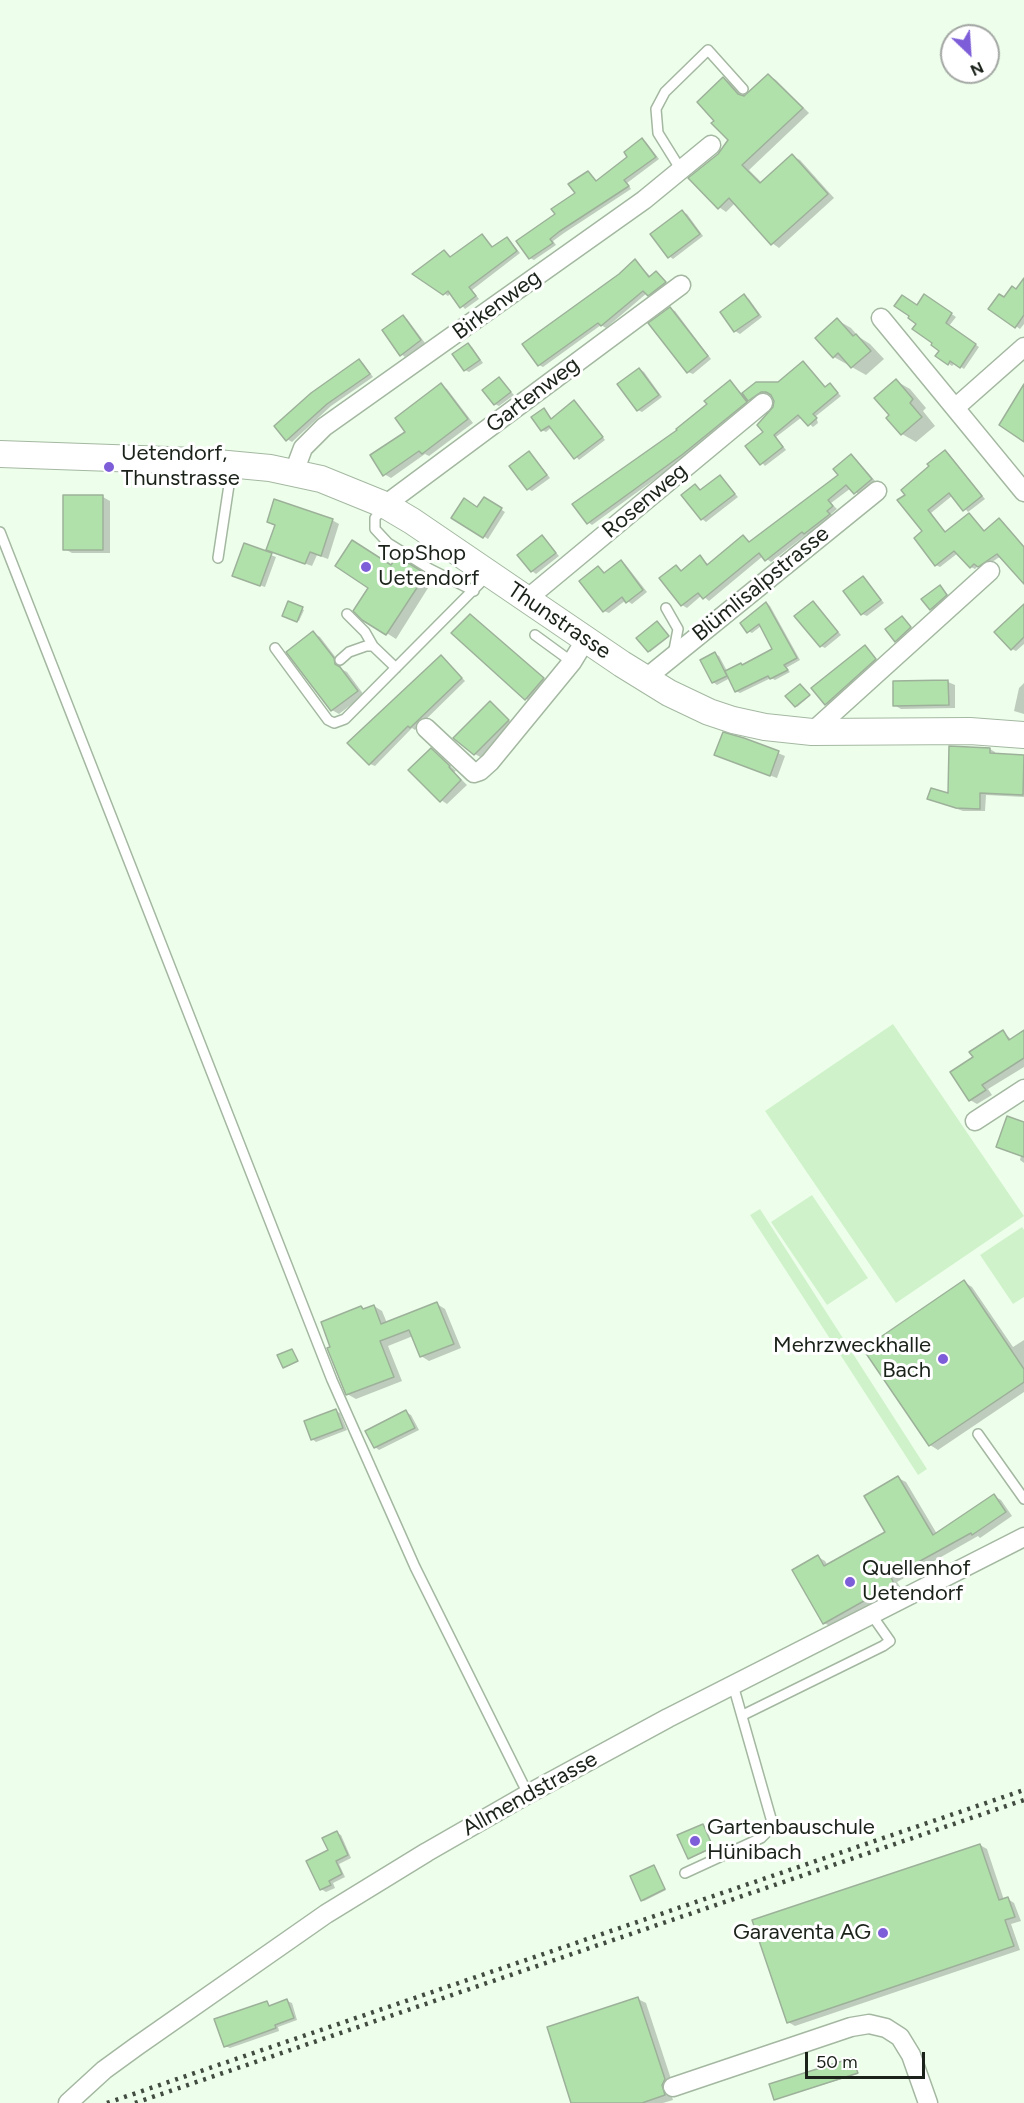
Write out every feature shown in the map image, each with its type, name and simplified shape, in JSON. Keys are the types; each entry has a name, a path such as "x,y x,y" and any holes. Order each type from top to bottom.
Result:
{"main road":[{"name":"Thunstrasse","path":"0,454 227,463 321,478 385,505 412,521 481,582 527,599 645,679 683,700 721,716 765,727 812,732 970,731 1024,735"}],"street":[{"name":"Birkenweg","path":"294,472 303,448 324,427 644,200 711,145"},
{"name":"Gartenweg","path":"385,505 681,285"},
{"path":"881,318 1024,492"},
{"path":"955,408 1024,347"},
{"name":"Rosenweg","path":"527,599 763,403"},
{"name":"Blümlisalpstrasse","path":"645,679 877,491"},
{"path":"812,732 990,571"},
{"path":"426,728 474,773 480,771 490,762 572,662 586,639"},
{"path":"975,1121 1024,1089"},
{"name":"Allmendstrasse","path":"68,2103 104,2070 136,2046 326,1914 427,1852 528,1794 733,1685 1024,1538"},
{"path":"673,2088 851,2027 869,2024 886,2028 900,2037 911,2055 927,2103"}],"lane":[{"path":"681,170 658,133 656,110 665,92 708,50 743,89"},
{"path":"218,558 229,484 227,463"},
{"path":"0,532 332,1380 415,1567 528,1794"},
{"path":"275,648 328,720 334,723 345,719 481,582"},
{"path":"666,608 678,629 673,655"},
{"path":"347,614 365,632 373,646 396,668"},
{"path":"535,635 572,662"},
{"path":"340,660 349,652 373,646"},
{"path":"452,740 480,771"},
{"path":"978,1434 1024,1499"},
{"path":"743,1714 890,1641 872,1614"},
{"path":"685,1873 755,1840 770,1829 771,1815 733,1685"}],"green space":[{"path":"893,1024 1024,1216 896,1303 765,1111"},
{"path":"812,1195 868,1278 827,1305 771,1222"},
{"path":"760,1209 927,1469 918,1475 750,1215"},
{"path":"1022,1227 1024,1230 1024,1297 1013,1304 980,1255"}],"building":[{"path":"768,74 803,108 742,165 760,183 792,154 828,194 771,245 729,198 718,209 688,178 718,154 728,140 711,123 714,121 697,102 723,77 738,94 744,96"},
{"path":"642,138 656,157 624,180 629,186 560,231 550,239 553,243 529,259 516,241 555,214 551,209 575,193 568,184 588,171 596,181 627,157 624,152"},
{"path":"682,210 700,234 668,258 650,234"},
{"path":"482,234 492,247 507,237 517,251 469,287 476,296 460,308 448,291 443,295 412,274 444,250 450,257"},
{"path":"635,259 649,277 656,271 666,282 648,296 643,291 601,326 598,323 538,366 522,344 619,274"},
{"path":"1024,278 1024,315 1015,328 988,309 999,294 1004,297 1012,286 1016,289"},
{"path":"744,294 759,315 734,332 720,312"},
{"path":"924,294 952,313 946,323 976,344 960,368 950,361 948,365 935,356 939,351 912,329 916,324 908,318 909,316 894,306 902,295 917,305"},
{"path":"670,307 708,356 687,373 648,323"},
{"path":"403,315 421,340 400,356 382,330"},
{"path":"837,318 871,351 851,368 838,353 833,358 815,338"},
{"path":"468,343 480,360 464,371 452,354"},
{"path":"359,359 370,374 327,404 286,441 274,426 311,393"},
{"path":"803,361 825,387 830,383 838,393 813,414 817,418 808,426 798,415 774,435 783,447 760,465 745,446 763,432 757,425 773,407 774,401 766,392 761,392 748,401 742,393 756,382 778,382"},
{"path":"639,368 659,395 637,411 617,384"},
{"path":"499,377 511,392 494,405 482,390"},
{"path":"896,379 913,399 910,403 922,417 901,435 886,418 889,415 874,398"},
{"path":"730,380 747,402 683,454 587,524 572,504 677,430 707,404 704,401"},
{"path":"441,383 468,419 422,454 419,451 383,476 370,455 405,432 395,418"},
{"path":"1024,384 1024,442 999,425"},
{"path":"574,400 603,437 574,459 549,426 541,431 531,417 544,408 551,419"},
{"path":"945,450 982,496 963,511 949,493 928,510 945,532 969,513 984,531 999,518 1024,547 1024,584 997,554 978,567 974,564 970,568 954,551 935,566 914,538 922,531 897,500 905,495 901,490"},
{"path":"529,451 547,475 527,490 509,466"},
{"path":"851,454 872,479 854,494 846,485 828,500 833,506 827,511 830,514 804,534 802,532 765,561 759,553 703,599 698,593 681,606 659,578 676,565 681,571 700,555 707,565 743,535 749,542 838,475 833,469"},
{"path":"720,475 735,494 701,520 681,495 695,484 700,490"},
{"path":"63,495 103,495 103,550 63,550"},
{"path":"484,497 502,508 483,538 451,518 464,498 477,507"},
{"path":"274,499 333,519 321,556 310,552 305,564 266,550 275,525 267,522"},
{"path":"542,535 556,553 531,572 517,555"},
{"path":"352,540 391,565 397,556 426,574 386,635 362,620 353,611 368,588 335,566"},
{"path":"244,543 272,553 260,586 232,576"},
{"path":"621,560 643,590 626,603 622,597 603,612 579,581 598,566 604,573"},
{"path":"863,576 881,600 861,615 843,591"},
{"path":"940,585 947,595 930,610 921,599"},
{"path":"288,601 303,607 297,622 282,616"},
{"path":"813,601 838,632 820,647 794,616"},
{"path":"766,602 797,658 784,665 788,670 770,679 768,676 735,692 725,671 772,649 759,624 747,633 740,623"},
{"path":"1024,604 1024,637 1011,650 994,632"},
{"path":"470,614 544,678 525,700 451,633"},
{"path":"902,616 911,627 895,642 885,629"},
{"path":"657,621 669,636 648,652 636,638"},
{"path":"313,631 334,658 335,664 340,667 358,691 331,711 286,652"},
{"path":"865,645 876,659 825,705 811,688"},
{"path":"715,652 727,676 712,683 700,660"},
{"path":"441,655 462,678 410,728 408,726 369,765 347,743"},
{"path":"948,680 949,705 893,706 893,681"},
{"path":"800,684 810,695 795,707 785,696"},
{"path":"490,701 509,720 474,755 453,738"},
{"path":"723,732 779,751 770,776 714,755"},
{"path":"949,746 990,748 990,753 1024,755 1023,795 980,793 980,809 956,808 927,799 931,788 948,793"},
{"path":"431,748 461,780 440,802 408,770"},
{"path":"1003,1030 1009,1040 1024,1030 1024,1058 982,1085 986,1090 969,1101 950,1072 973,1057 969,1052"},
{"path":"1007,1116 1024,1122 1024,1157 996,1147"},
{"name":"Mehrzweckhalle Bach","path":"964,1280 1024,1369 1024,1382 929,1446 863,1349"},
{"path":"437,1302 454,1344 420,1357 409,1330 380,1341 394,1377 346,1395 327,1348 330,1347 321,1322 361,1306 363,1309 374,1305 381,1324"},
{"path":"292,1349 298,1361 283,1368 277,1355"},
{"path":"336,1409 343,1428 311,1440 304,1421"},
{"path":"406,1410 415,1428 374,1448 365,1431"},
{"path":"898,1476 933,1535 994,1494 1006,1512 972,1535 971,1533 891,1577 894,1584 823,1624 792,1570 818,1555 824,1566 885,1532 864,1496"},
{"name":"Gartenbauschule Hünibach","path":"703,1824 714,1849 688,1859 677,1835"},
{"path":"337,1831 348,1855 336,1861 342,1874 329,1881 331,1885 320,1890 306,1861 328,1850 322,1838"},
{"name":"Garaventa AG","path":"980,1844 999,1900 1008,1897 1015,1917 1005,1920 1014,1946 787,2023 752,1920"},
{"path":"654,1865 665,1889 641,1901 630,1876"},
{"path":"638,1997 665,2079 662,2085 665,2095 642,2103 571,2103 547,2027"},
{"path":"287,1999 294,2018 275,2025 276,2028 224,2047 214,2019 267,2001 269,2006"},
{"path":"852,2058 858,2073 774,2100 769,2084"}],"railway":[{"path":"107,2103 1024,1790"},
{"path":"135,2103 1024,1800"}],"place":[{"name":"Uetendorf, Thunstrasse","path":"109,467"},
{"name":"TopShop Uetendorf","path":"366,567"},
{"name":"Mehrzweckhalle Bach","path":"943,1359"},
{"name":"Quellenhof Uetendorf","path":"850,1582"},
{"name":"Gartenbauschule Hünibach","path":"695,1841"},
{"name":"Garaventa AG","path":"883,1933"}]}
